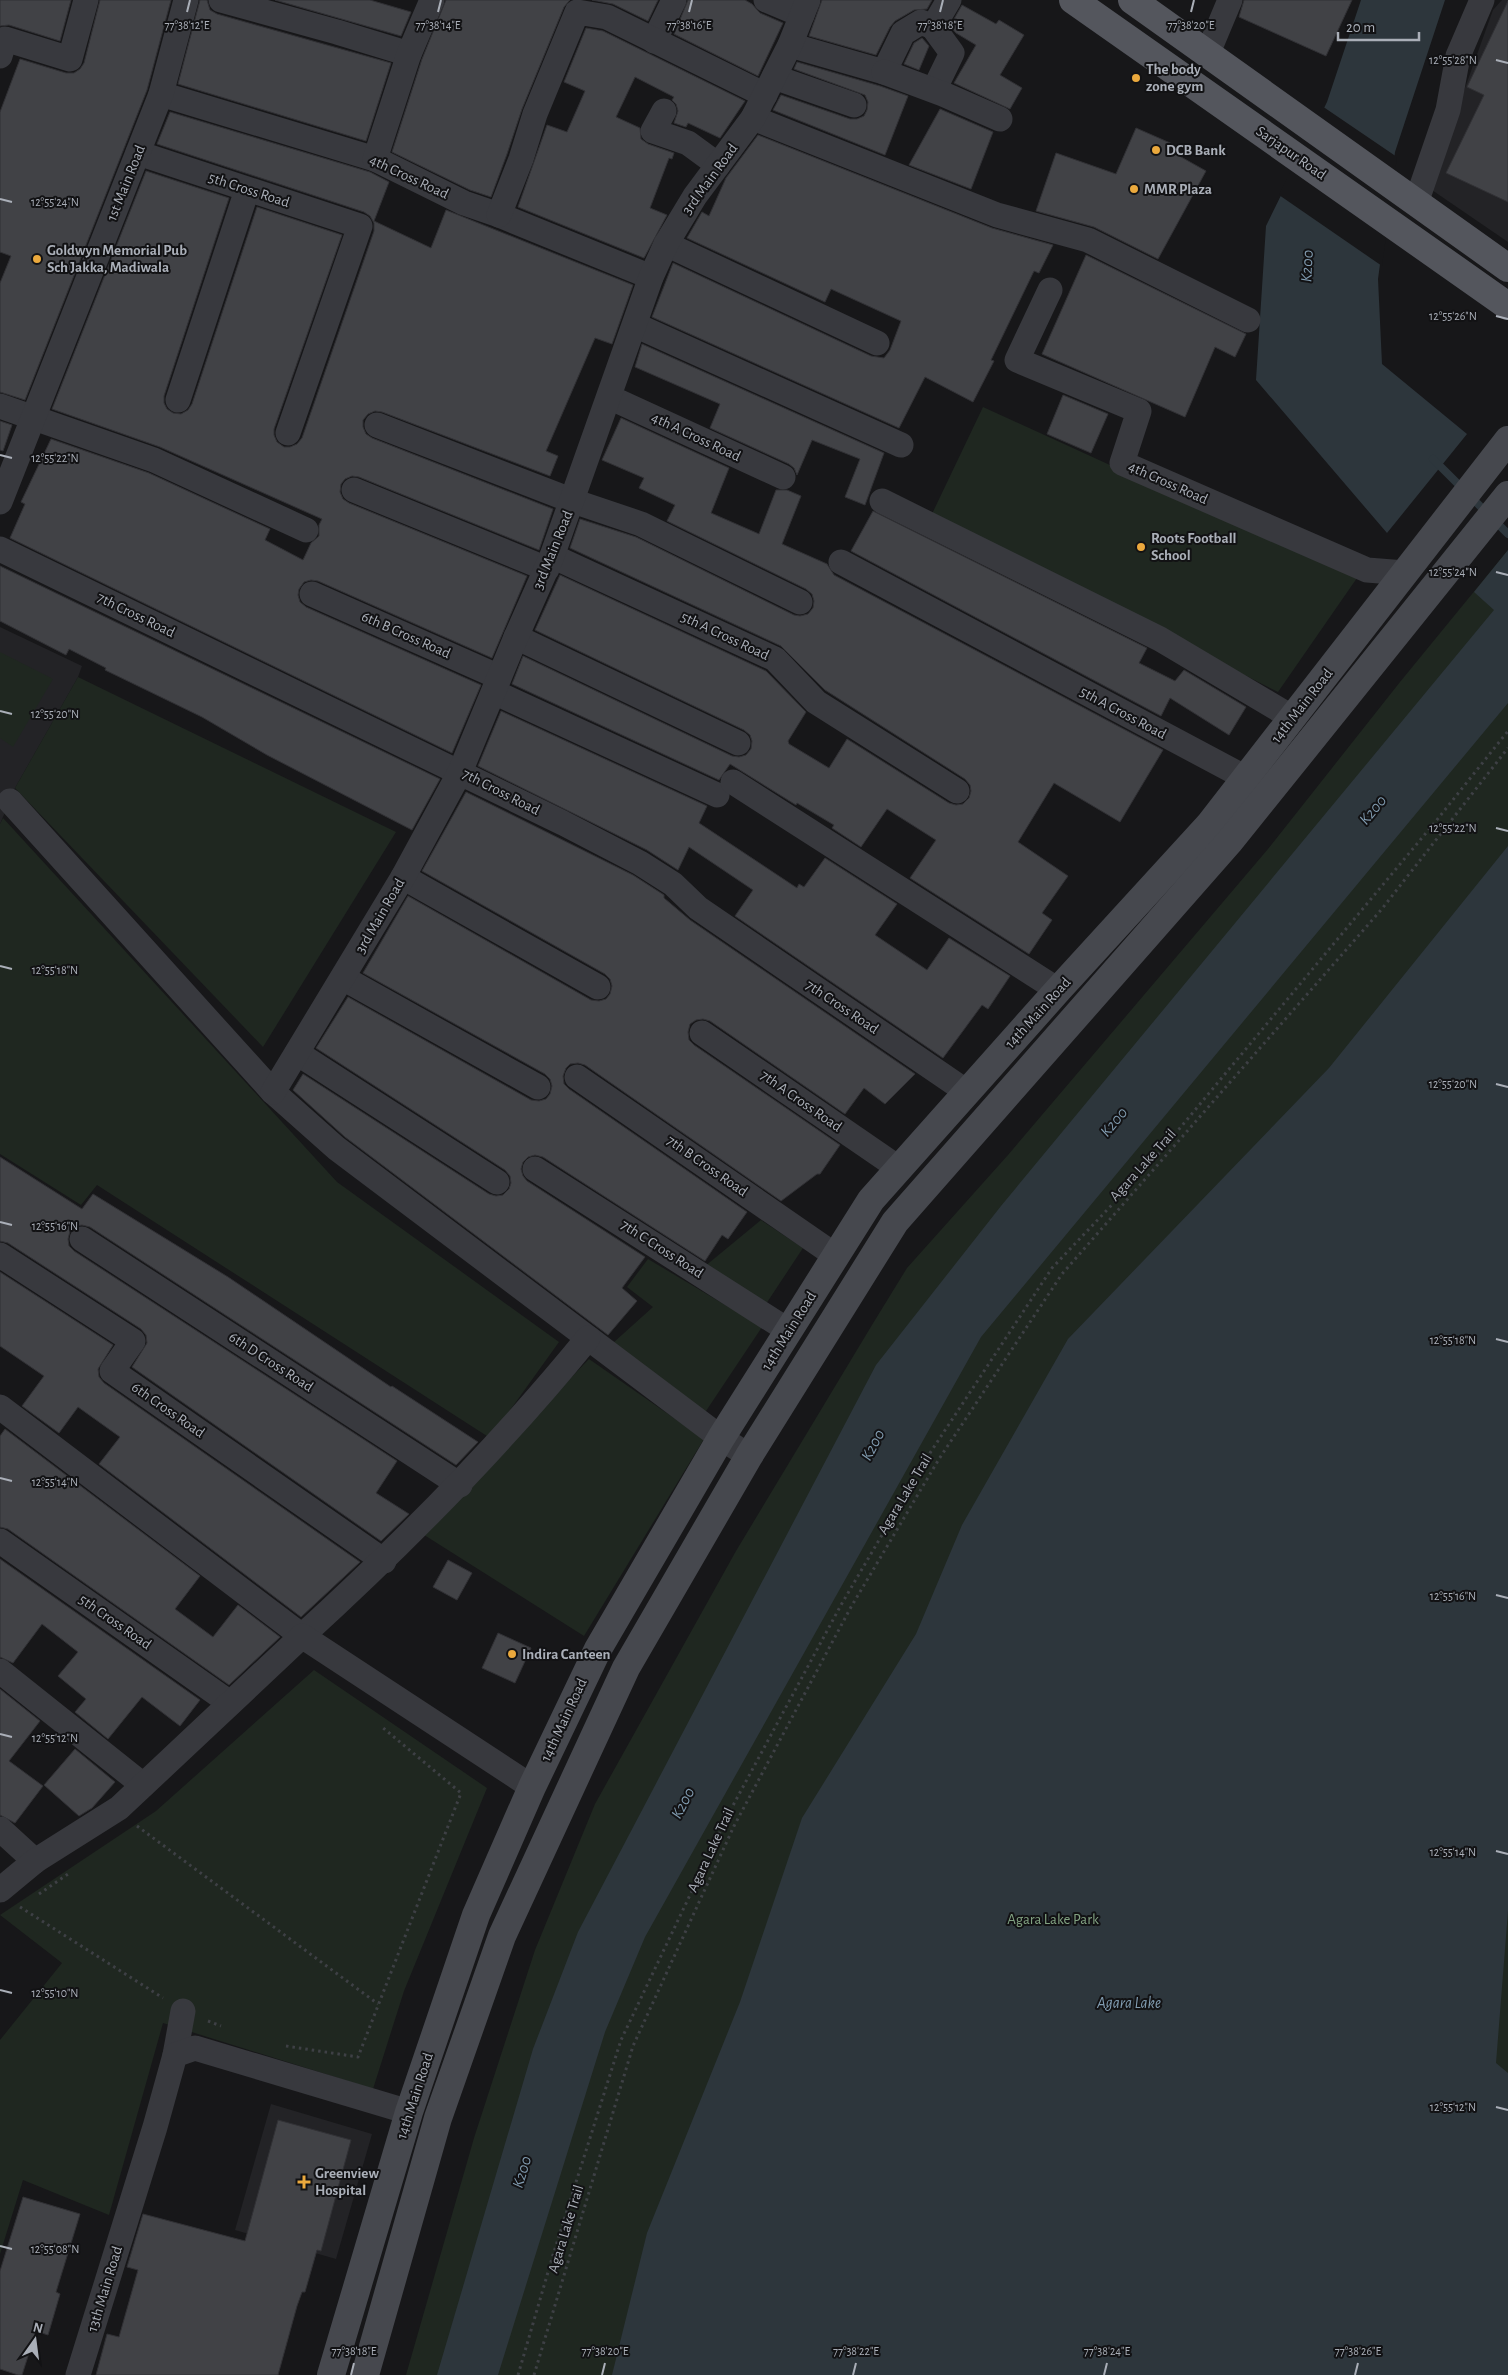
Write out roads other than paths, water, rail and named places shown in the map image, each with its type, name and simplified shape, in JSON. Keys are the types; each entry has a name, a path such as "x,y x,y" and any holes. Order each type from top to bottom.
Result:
{"main road":[{"name":"Sarjapur Road","path":"1073,0 1508,306"},
{"path":"1132,0 1508,268"},
{"name":"14th Main Road","path":"331,2375 409,2112 476,1915 532,1787 598,1649 721,1438 871,1200 1058,990 1209,825 1508,440"},
{"name":"14th Main Road","path":"365,2375 438,2118 502,1936 626,1668 749,1456 895,1222 1230,842 1508,495"}],"street":[{"path":"0,56 5,39 70,59 86,0"},
{"name":"1st Main Road","path":"0,502 161,94 186,0"},
{"path":"220,0 338,32 409,54"},
{"path":"375,159 409,54 432,0"},
{"path":"654,40 674,0"},
{"path":"766,0 805,8"},
{"path":"933,27 949,0"},
{"path":"1207,55 1230,0"},
{"path":"1411,199 1448,110 1458,56 1482,0"},
{"name":"3rd Main Road","path":"273,1092 403,877 460,772 516,637 550,562 651,277 666,244 695,196 753,118 790,44 805,8"},
{"path":"499,215 521,159 535,114 577,12 607,17 654,40 769,86 854,105"},
{"path":"884,72 903,32 921,22 933,27 952,53 934,90"},
{"path":"790,44 884,72 934,90 1000,118"},
{"name":"4th Cross Road","path":"161,94 375,159 464,203 499,215 651,277"},
{"path":"664,111 653,131 688,144 718,165"},
{"path":"753,118 997,215 1088,240 1248,320"},
{"name":"5th Cross Road","path":"138,153 360,226 288,433"},
{"path":"178,400 247,190"},
{"path":"666,244 877,343"},
{"name":"4th Cross Road","path":"1050,290 1017,360 1140,411 1122,463 1367,570 1411,565"},
{"path":"635,325 901,445"},
{"name":"4th A Cross Road","path":"609,397 783,476"},
{"path":"0,406 154,460 306,530"},
{"path":"377,425 573,501 640,524 800,602"},
{"name":"5th A Cross Road","path":"354,490 550,562 775,659 816,702 957,791"},
{"path":"882,501 1160,639 1293,718"},
{"name":"7th Cross Road","path":"0,549 460,772 640,863 673,884 698,908 967,1092"},
{"name":"5th A Cross Road","path":"842,562 1246,778"},
{"name":"6th B Cross Road","path":"312,594 496,684 725,789 1058,990"},
{"path":"516,637 738,743"},
{"path":"10,801 273,1092 336,1148 721,1438 749,1456"},
{"path":"403,877 598,988"},
{"path":"343,978 538,1087"},
{"name":"7th A Cross Road","path":"702,1033 900,1168"},
{"path":"297,1053 497,1182"},
{"name":"7th B Cross Road","path":"577,1077 836,1256"},
{"name":"7th C Cross Road","path":"535,1169 789,1331"},
{"name":"6th D Cross Road","path":"82,1239 460,1485"},
{"name":"6th Cross Road","path":"0,1255 133,1341 112,1372 384,1561"},
{"path":"0,1890 35,1861 119,1808 384,1561 460,1485 533,1406 588,1338"},
{"path":"0,1407 302,1636 532,1787"},
{"name":"5th Cross Road","path":"0,1541 230,1703"},
{"path":"0,1671 143,1785"},
{"path":"0,1829 35,1861"},
{"name":"13th Main Road","path":"78,2375 175,2055 183,2010"},
{"path":"175,2055 195,2048 409,2112"}],"water":[{"path":"1361,0 1445,0 1395,152 1378,279 1382,364 1467,434 1387,533 1256,380 1266,226 1327,102"},
{"path":"1508,550 1508,703 981,1337 645,1937 605,2032 498,2375 437,2375 533,2049 578,1932 876,1365 1001,1206 1494,610 1474,592"},
{"name":"Agara Lake","path":"1508,846 1508,1911 1496,2063 1508,2073 1508,2375 612,2375 647,2233 740,2002 802,1818 916,1634 962,1525 1068,1339 1329,1068"}],"waterway":[{"name":"K200","path":"1433,459 1508,534"}],"place":[{"name":"The body zone gym","path":"1136,78"},
{"name":"DCB Bank","path":"1156,150"},
{"name":"MMR Plaza","path":"1134,189"},
{"name":"Goldwyn Memorial Pub Sch Jakka, Madiwala","path":"37,259"},
{"name":"Roots Football School","path":"1141,547"},
{"name":"Indira Canteen","path":"512,1654"},
{"name":"Greenview Hospital","path":"304,2182"}],"park label":[{"name":"Agara Lake Park","path":"1053,1919"}]}
